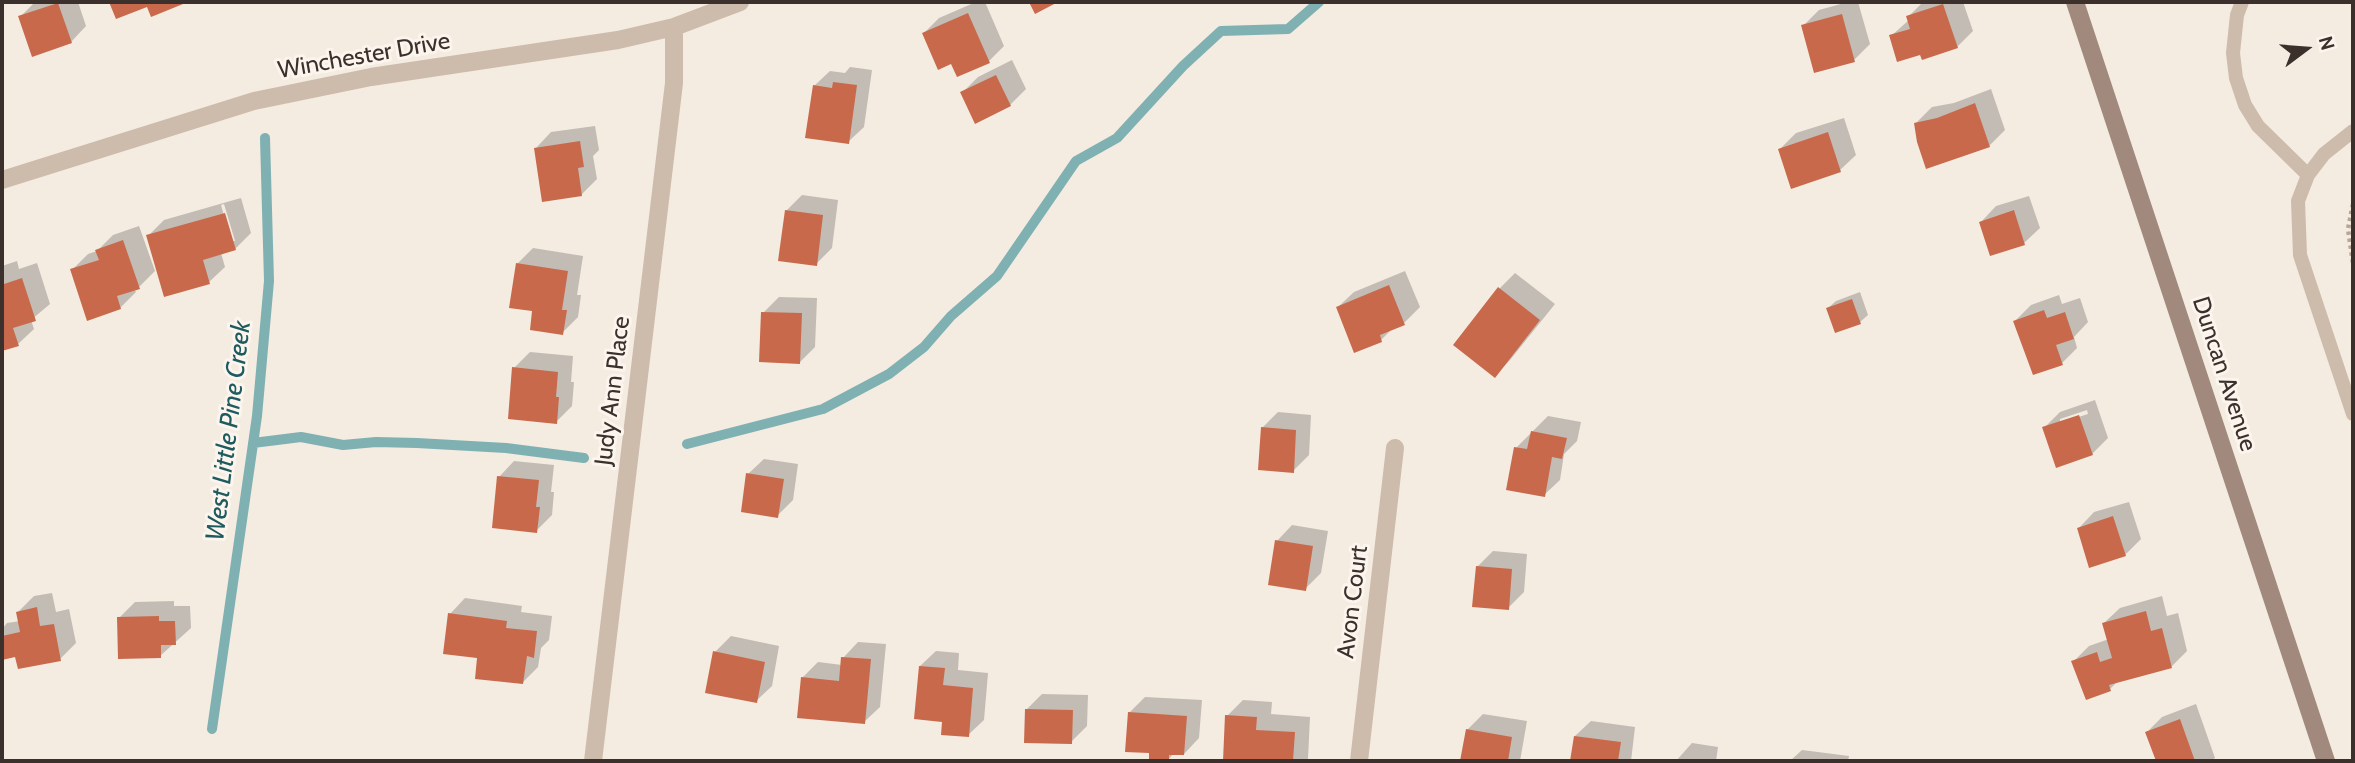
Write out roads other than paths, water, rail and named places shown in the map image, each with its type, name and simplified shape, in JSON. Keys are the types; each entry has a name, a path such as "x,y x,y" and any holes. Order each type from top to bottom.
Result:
{"main road":[{"name":"Duncan Avenue","path":"2075,2 2326,761"}],"street":[{"name":"Winchester Drive","path":"2,180 254,101 371,77 618,40 674,27 740,2"},
{"name":"Judy Ann Place","path":"593,761 674,83 674,27"},
{"name":"Avon Court","path":"1359,761 1395,449"}],"lane":[{"path":"2242,2 2237,15 2232,53 2236,78 2245,105 2258,126 2308,176"},
{"path":"2353,131 2325,154 2308,176 2298,201 2300,255 2353,414"}],"waterway":[{"path":"687,444 823,409 889,374 924,347 951,316 997,276 1076,161 1117,138 1183,66 1221,31 1288,29 1319,2"},
{"name":"West Little Pine Creek","path":"212,729 257,416 269,281 265,138"},
{"path":"253,443 301,437 343,445 376,442 417,443 506,448 584,458"}]}
